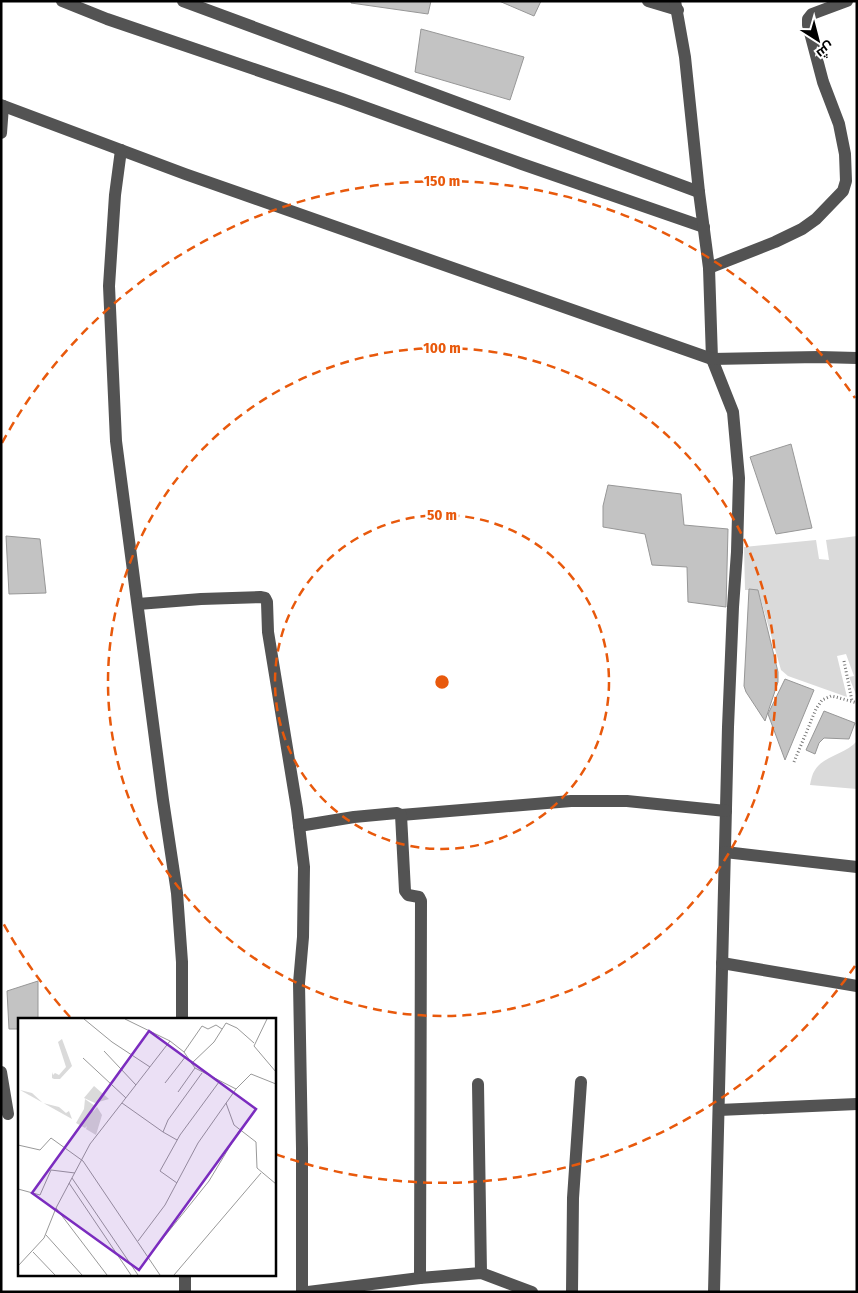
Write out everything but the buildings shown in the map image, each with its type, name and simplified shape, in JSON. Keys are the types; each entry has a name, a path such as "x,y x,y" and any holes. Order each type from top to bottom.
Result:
{"street":[{"path":"62,1 106,19 342,98 522,164 704,227"},
{"path":"183,1 699,192"},
{"path":"648,1 676,6 685,57 699,192 710,268 712,359 733,412 739,478 737,552 730,667 714,1292"},
{"path":"710,268 775,242 802,228 816,219 843,190 846,181 845,154 839,124 824,82 808,19 812,14 847,1"},
{"path":"1,133 2,106 185,174 712,359 857,358"},
{"path":"120,150 114,204 109,286 116,441 177,893 182,962 182,1018"},
{"path":"138,604 200,599 265,598 267,602 268,632 304,867 300,983 302,1292"},
{"path":"299,826 397,812 401,815 572,801 627,801 726,811"},
{"path":"401,815 405,891 408,895 419,896 421,900 420,1278"},
{"path":"726,852 857,867"},
{"path":"722,963 857,986"},
{"path":"1,1072 9,1115"},
{"path":"572,1292 573,1198 581,1082"},
{"path":"478,1084 481,1273"},
{"path":"719,1110 857,1104"},
{"path":"308,1292 420,1278 481,1273 513,1288 532,1292"},
{"path":"185,1276 185,1292"}],"path":[{"path":"844,661 852,701"},
{"path":"794,762 816,708 822,700 831,696 857,702"}],"shaded area":[{"path":"857,536 857,697 849,677 854,676 846,654 837,656 847,697 788,676 781,670 758,590 745,590 744,547 816,540 819,559 829,560 826,540"},
{"path":"857,741 857,789 810,785 813,773 823,761 847,749"}]}
